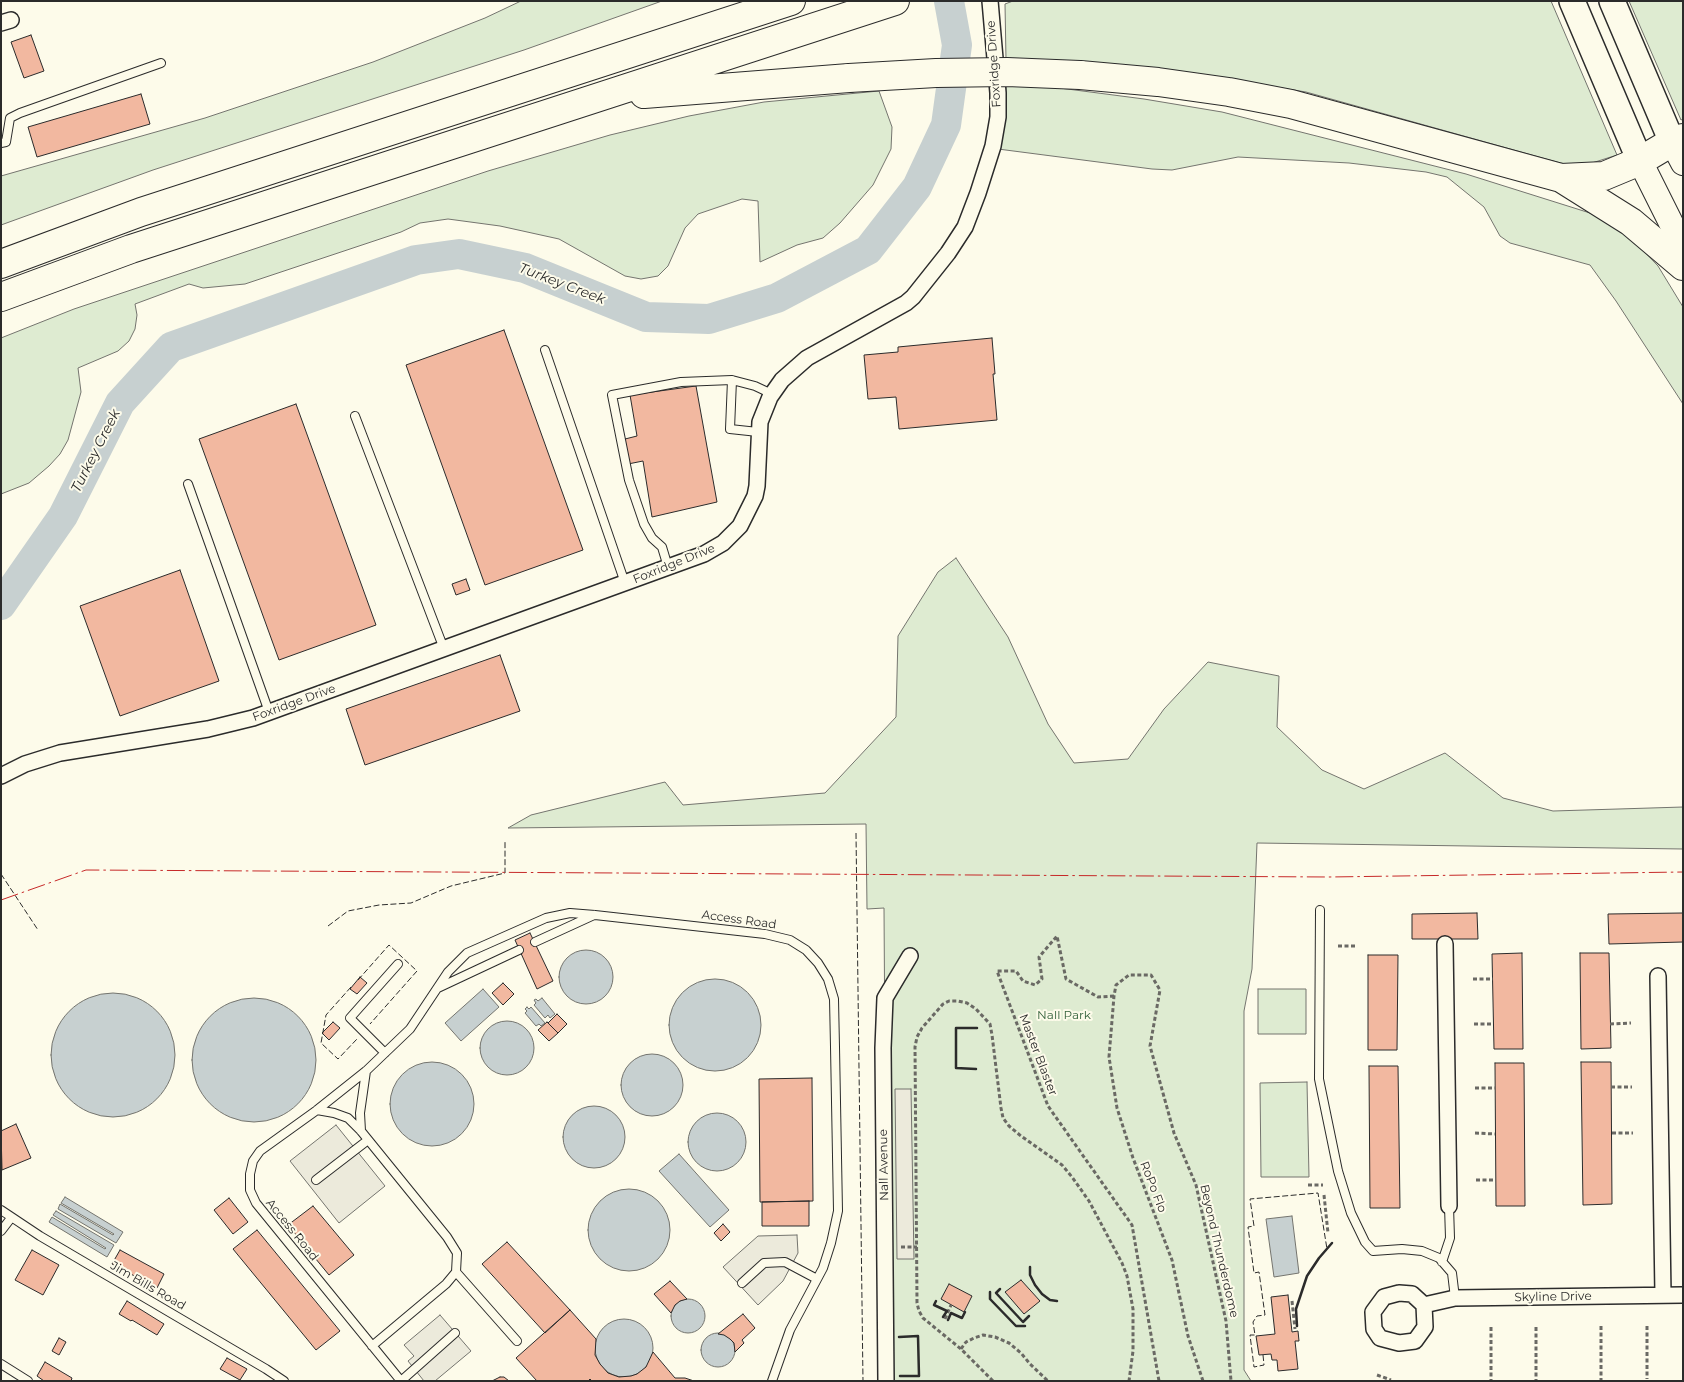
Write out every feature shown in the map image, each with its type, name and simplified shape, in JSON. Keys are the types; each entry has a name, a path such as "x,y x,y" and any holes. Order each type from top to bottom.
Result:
{"highway":[{"path":"653,47 729,1"},
{"path":"1,264 150,209 791,1"},
{"path":"1,297 131,249 895,1"},
{"path":"1572,1 1640,161"},
{"path":"1561,178 1604,176 1679,148 1612,1"},
{"path":"602,97 936,72 1080,75 1193,86 1291,104 1561,178 1631,222 1683,266"}],"main road":[{"path":"1640,161 1683,247"}],"street":[{"name":"Foxridge Drive","path":"1,776 25,764 49,756 214,727 253,718 714,550 740,526 755,496 757,486 758,432 762,414 772,394 789,372 807,358 894,311 913,297 948,253 965,226 993,146 998,117 998,93 990,1"},
{"path":"1445,944 1449,1206"},
{"name":"Nall Avenue","path":"886,1381 883,1058 885,998 910,956"},
{"path":"1658,976 1663,1295"},
{"name":"Skyline Drive","path":"1424,1305 1455,1298 1683,1295"}],"lane":[{"path":"1,144 6,142 10,118 161,64"},
{"path":"545,350 625,583"},
{"path":"732,380 730,429 758,432"},
{"path":"668,567 662,547 652,538 644,524 629,480 612,395 681,382 732,380 755,386 772,394"},
{"path":"356,416 444,649"},
{"path":"188,484 269,712"},
{"path":"1320,910 1319,1079 1338,1171 1351,1213 1365,1242 1372,1251 1402,1249 1422,1251 1438,1258 1452,1273 1455,1298"},
{"name":"Access Road","path":"401,1381 256,1203 250,1190 250,1174 253,1161 260,1151 317,1110 366,1071 410,1029 448,972 467,953 546,918 570,913 726,929 790,940 806,950 818,963 828,979 834,1000 838,1211 823,1268 790,1330 772,1381"},
{"path":"535,942 595,915"},
{"path":"438,988 519,950"},
{"path":"385,1053 350,1018 398,964"},
{"path":"361,1131 360,1113 366,1071"},
{"path":"317,1110 348,1118 361,1131 447,1237 457,1253 456,1272 446,1284 372,1346"},
{"path":"316,1180 368,1140"},
{"path":"1442,1262 1450,1238 1449,1206"},
{"name":"Jim Bills Road","path":"1,1210 40,1236 284,1381"},
{"path":"1,1231 11,1218"},
{"path":"742,1282 764,1263 785,1262 817,1279"},
{"path":"456,1272 517,1340"},
{"path":"401,1381 455,1333"},
{"path":"1,1364 28,1381"}],"path":[{"name":"Master Blaster","path":"1114,996 1098,997 1066,979 1057,936 1039,957 1042,979 1035,985 1023,981 1016,971 997,971 1048,1106 1132,1225 1159,1381"},
{"path":"1338,946 1357,946"},
{"name":"Beyond Thunderdome","path":"1114,996 1116,985 1129,975 1151,975 1160,990 1150,1046 1174,1133 1196,1185 1226,1321 1231,1381"},
{"path":"1473,979 1493,979"},
{"name":"RoPo Flo","path":"1114,996 1109,1057 1117,1108 1136,1166 1172,1260 1188,1336 1204,1381"},
{"path":"993,1381 961,1349 923,1318 918,1311 915,1047 917,1037 922,1028 943,1004 949,1001 967,1003 976,1008 990,1024 1004,1118 1009,1126 1062,1165 1072,1177 1089,1201 1122,1263 1127,1276 1133,1309 1133,1351 1129,1381"},
{"path":"1610,1024 1631,1023"},
{"path":"1474,1024 1494,1024"},
{"path":"1611,1087 1632,1087"},
{"path":"1475,1088 1495,1088"},
{"path":"1475,1133 1495,1134"},
{"path":"1612,1133 1632,1133"},
{"path":"1476,1180 1496,1180"},
{"path":"1308,1186 1323,1185"},
{"path":"1324,1195 1328,1233"},
{"path":"1292,1301 1295,1329"},
{"path":"946,1319 951,1305"},
{"path":"1601,1326 1601,1380"},
{"path":"1647,1326 1647,1379"},
{"path":"1491,1327 1491,1381"},
{"path":"1536,1327 1536,1380"},
{"path":"961,1349 966,1342 983,1335 1009,1342 1048,1381"},
{"path":"1377,1374 1391,1380"}],"green space":[{"path":"521,1 662,1 524,50 153,170 1,225 1,176 205,118 373,62 485,18"},
{"path":"1013,1 1551,1 1617,155 1592,163 1571,166 1306,92 1250,83 1006,60 1005,4"},
{"path":"1629,1 1683,1 1683,119 1681,120"},
{"path":"1006,86 1052,87 1144,99 1222,112 1466,174 1590,213 1616,228 1640,247 1658,266 1683,307 1683,404 1616,301 1590,265 1510,243 1500,236 1484,207 1447,177 1426,172 1349,163 1238,157 1172,170 1152,169 998,149 1005,110"},
{"path":"879,91 892,127 891,149 873,185 840,223 823,238 797,245 760,262 758,201 742,199 698,214 685,228 668,266 658,276 641,279 625,276 559,239 500,226 448,219 420,223 401,232 245,284 203,288 189,284 135,304 137,315 135,329 129,341 118,351 78,368 81,392 68,440 60,454 29,483 1,494 1,338 74,309 488,171 610,135 689,116 764,102"},
{"name":"Nall Park","path":"956,558 1008,637 1048,724 1074,763 1128,759 1164,709 1208,662 1279,676 1277,727 1322,770 1364,789 1445,753 1503,798 1553,811 1683,807 1683,849 1257,843 1252,969 1244,1011 1244,1370 1251,1381 887,1381 884,908 867,909 866,824 508,828 531,815 665,782 683,805 825,793 896,717 898,636 938,572"},
{"path":"1258,989 1306,989 1306,1034 1258,1034"},
{"path":"1307,1082 1309,1177 1261,1177 1260,1083"}],"shaded area":[{"path":"581,950 591,950 601,954 609,962 613,977 609,992 601,1000 591,1004 581,1004 571,1000 563,992 559,982 559,972 563,962 571,954"},
{"path":"706,979 724,979 741,986 754,999 761,1016 761,1034 754,1051 741,1064 724,1071 706,1071 689,1064 676,1051 669,1034 669,1016 676,999 689,986"},
{"path":"483,989 499,1007 461,1041 445,1023"},
{"path":"113,993 137,998 157,1011 170,1031 175,1055 170,1079 157,1099 137,1112 113,1117 89,1112 69,1099 56,1079 51,1055 56,1031 69,1011 89,998"},
{"path":"254,998 278,1003 298,1016 311,1036 316,1060 311,1084 298,1104 278,1117 254,1122 230,1117 210,1104 197,1084 192,1060 197,1036 210,1016 230,1003"},
{"path":"542,998 555,1014 550,1018 548,1015 545,1018 534,1005 536,1003 534,1000 538,1001"},
{"path":"527,1007 529,1009 531,1007 545,1023 541,1026 539,1024 536,1026 525,1013"},
{"path":"502,1021 512,1021 522,1025 530,1033 534,1048 530,1063 522,1071 512,1075 502,1075 492,1071 484,1063 480,1053 480,1043 484,1033 492,1025"},
{"path":"652,1054 669,1059 674,1063 678,1068 683,1085 678,1102 674,1107 669,1111 652,1116 635,1111 630,1107 626,1102 621,1085 626,1068 630,1063 635,1059"},
{"path":"432,1062 448,1065 462,1074 471,1088 474,1104 471,1120 462,1134 448,1143 432,1146 416,1143 402,1134 393,1120 390,1104 393,1088 402,1074 416,1065"},
{"path":"895,1089 911,1089 914,1259 897,1259"},
{"path":"594,1106 611,1111 616,1115 620,1120 625,1137 620,1154 616,1159 611,1163 594,1168 577,1163 572,1159 568,1154 563,1137 568,1120 572,1115 577,1111"},
{"path":"717,1113 733,1118 741,1126 746,1142 741,1158 733,1166 717,1171 701,1166 693,1158 688,1142 693,1126 701,1118"},
{"path":"336,1125 385,1186 339,1223 290,1161"},
{"path":"679,1154 729,1210 710,1227 659,1171"},
{"path":"629,1189 645,1193 658,1201 666,1214 670,1230 666,1246 658,1259 645,1267 629,1271 613,1267 600,1259 592,1246 588,1230 592,1214 600,1201 613,1193"},
{"path":"65,1197 123,1232 116,1243 58,1209 60,1204 114,1234 61,1203"},
{"path":"56,1211 114,1245 107,1257 49,1222 52,1217 106,1248 53,1215"},
{"path":"1292,1216 1299,1273 1274,1277 1266,1219"},
{"path":"797,1235 798,1253 783,1281 758,1305 723,1267 758,1236"},
{"path":"688,1299 700,1304 705,1316 700,1328 688,1333 676,1328 671,1316 676,1304"},
{"path":"440,1315 471,1351 435,1381 424,1381 408,1361 414,1356 404,1345"},
{"path":"624,1319 635,1321 648,1332 653,1348 651,1359 640,1372 624,1377 613,1375 600,1364 595,1348 597,1337 608,1324"},
{"path":"718,1333 730,1338 735,1350 730,1362 718,1367 706,1362 701,1350 706,1338"}],"building":[{"path":"31,35 44,71 24,78 11,42"},
{"path":"141,94 150,124 37,157 28,127"},
{"path":"504,330 583,550 485,585 406,365"},
{"path":"992,338 997,420 899,429 896,397 868,399 864,355 898,352 898,347"},
{"path":"696,386 717,502 652,517 643,461 628,464 625,439 637,436 630,395"},
{"path":"296,404 376,625 279,660 199,439"},
{"path":"180,570 219,681 120,716 80,606"},
{"path":"466,579 470,590 456,595 452,584"},
{"path":"500,655 520,711 365,765 346,709"},
{"path":"1477,913 1478,939 1412,939 1412,914"},
{"path":"1683,913 1683,942 1609,944 1608,914"},
{"path":"530,933 553,981 537,989 515,940"},
{"path":"1522,953 1523,1049 1494,1049 1492,954"},
{"path":"1580,953 1609,953 1611,1048 1581,1049"},
{"path":"1368,955 1398,955 1397,1050 1368,1050"},
{"path":"360,977 367,983 357,994 350,989"},
{"path":"503,983 514,994 503,1005 492,993"},
{"path":"557,1014 567,1024 558,1033 548,1023"},
{"path":"333,1022 340,1028 329,1040 322,1033"},
{"path":"547,1022 558,1033 549,1041 538,1030"},
{"path":"1581,1062 1611,1062 1612,1204 1583,1205"},
{"path":"1495,1063 1524,1063 1525,1206 1496,1206"},
{"path":"1369,1066 1398,1066 1400,1208 1370,1208"},
{"path":"812,1078 813,1201 760,1202 759,1079"},
{"path":"16,1124 31,1158 2,1170 1,1131"},
{"path":"229,1198 248,1222 233,1234 214,1210"},
{"path":"809,1201 809,1226 762,1226 762,1202"},
{"path":"313,1206 354,1255 329,1275 288,1225"},
{"path":"723,1224 730,1232 721,1241 714,1233"},
{"path":"257,1230 340,1331 316,1350 233,1249"},
{"path":"507,1242 570,1310 545,1333 482,1264"},
{"path":"32,1250 59,1265 43,1295 15,1280"},
{"path":"120,1250 164,1274 157,1288 112,1264"},
{"path":"1021,1280 1040,1301 1024,1314 1005,1292"},
{"path":"670,1281 687,1299 675,1305 671,1313 654,1294"},
{"path":"949,1284 972,1296 964,1312 941,1299"},
{"path":"1288,1295 1292,1332 1298,1331 1299,1341 1295,1341 1298,1369 1278,1371 1277,1360 1272,1360 1271,1354 1259,1355 1256,1336 1275,1334 1271,1297"},
{"path":"127,1301 164,1324 157,1335 119,1314"},
{"path":"570,1310 596,1339 595,1355 608,1373 619,1377 637,1374 646,1367 653,1352 675,1378 685,1378 694,1381 592,1381 590,1379 588,1381 537,1381 516,1358"},
{"path":"743,1314 755,1328 742,1340 744,1343 735,1352 734,1343 724,1335 718,1334"},
{"path":"59,1338 66,1342 59,1355 52,1351"},
{"path":"227,1358 247,1369 240,1380 220,1369"},
{"path":"45,1362 72,1378 71,1381 44,1381 37,1376"},
{"path":"504,1377 509,1381 492,1381"}],"waterway":[{"name":"Turkey Creek","path":"1,605 63,516 120,403 171,347 416,260 459,254 525,268 646,317 709,319 777,298 868,250 917,187 946,125 957,45 949,1"}],"fence":[{"path":"856,833 863,1381"},
{"path":"328,926 348,911 379,905 411,903 451,886 505,873 505,840"},
{"path":"1,874 38,930"},
{"path":"358,980 389,945 417,971 370,1024"},
{"path":"351,987 326,1015 321,1043 338,1059 357,1039"},
{"path":"1263,1355 1264,1365 1254,1367 1250,1335 1255,1335 1253,1322 1257,1316 1265,1315 1259,1272 1254,1273 1248,1227 1254,1226 1250,1199 1318,1193 1327,1249"}],"wall":[{"path":"976,1069 956,1068 956,1028 977,1028"},
{"path":"1297,1326 1296,1309 1307,1276 1332,1243"},
{"path":"1030,1267 1030,1275 1042,1294 1050,1300 1057,1301"},
{"path":"1000,1289 996,1293 1023,1322 1029,1316"},
{"path":"990,1292 990,1299 1016,1326 1025,1326"},
{"path":"936,1301 934,1305 947,1311 943,1317"},
{"path":"948,1320 951,1313 962,1318 965,1312"},
{"path":"899,1337 918,1336 919,1376 900,1376"}],"power":[{"path":"1,900 86,870 1329,877 1683,872"}]}
